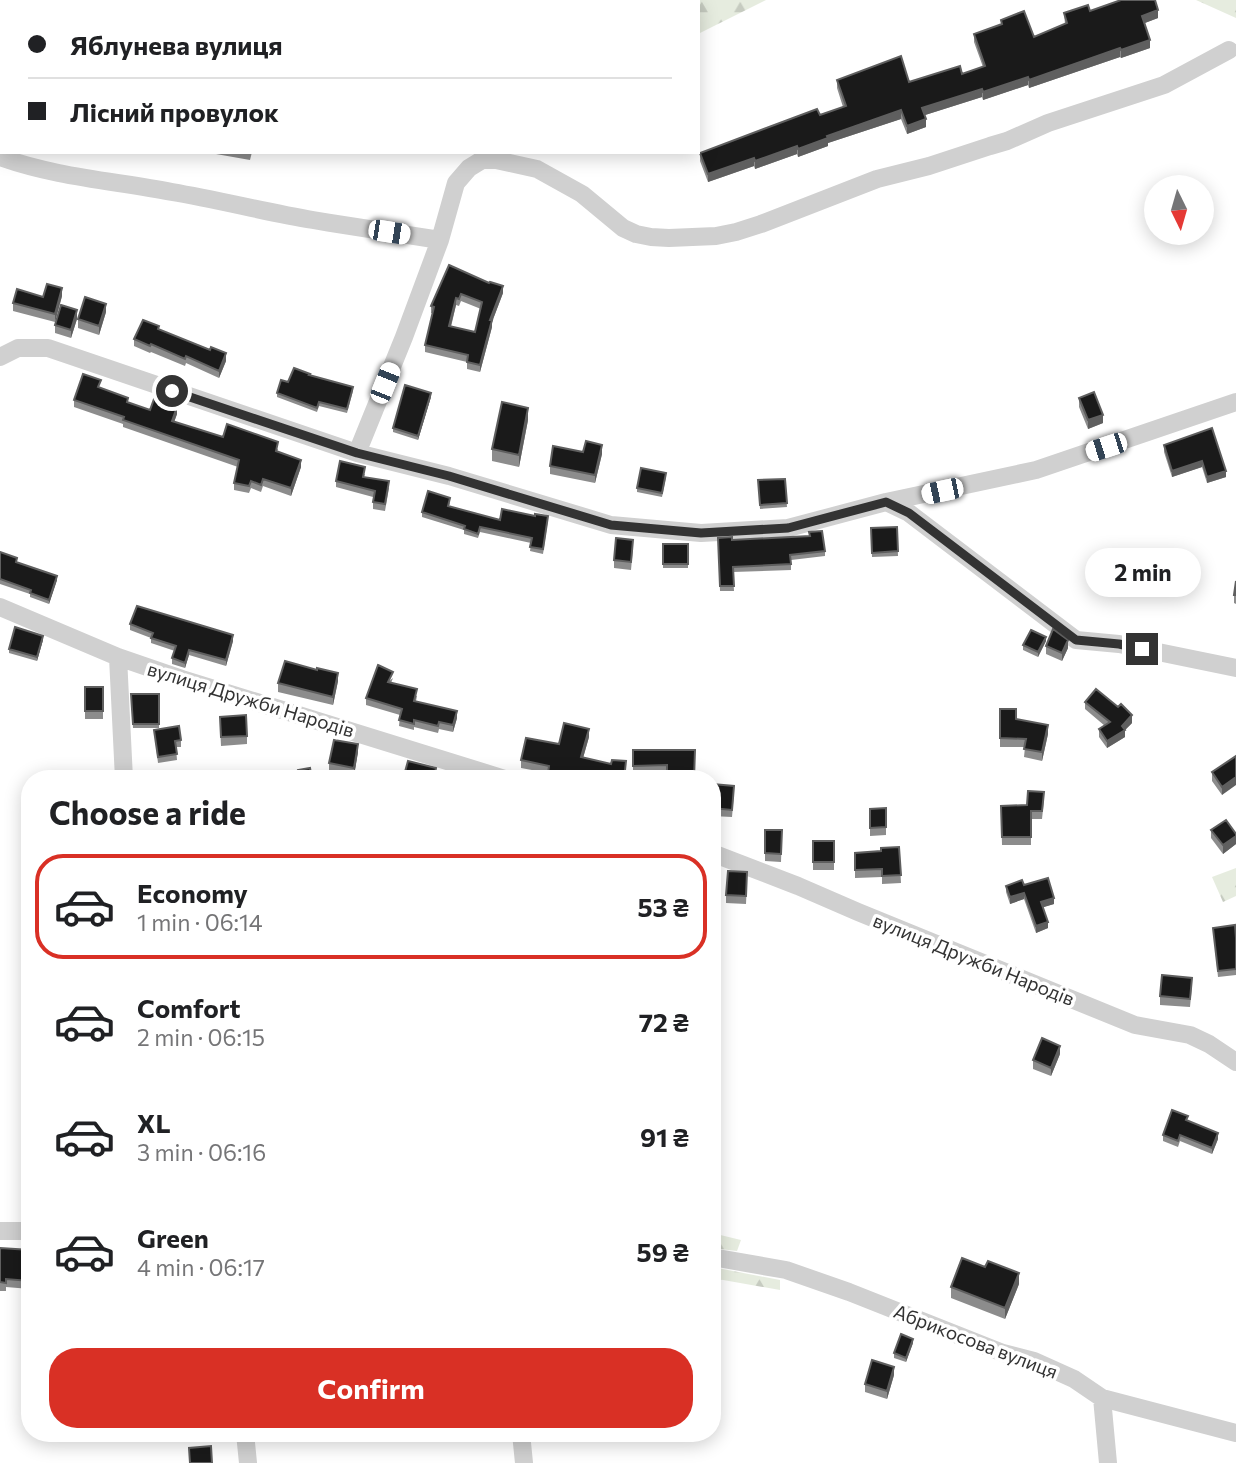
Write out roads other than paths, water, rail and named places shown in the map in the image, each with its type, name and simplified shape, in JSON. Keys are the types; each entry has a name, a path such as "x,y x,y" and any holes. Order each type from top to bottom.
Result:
{"street":[{"path":"357,453 440,240 456,183 469,168 482,160 496,160 537,169 582,194 623,228 636,234 669,238 716,236 761,224 877,179 929,166 1007,141 1048,123 1164,85 1229,50"},
{"path":"0,158 27,167 72,176 191,195 312,220 440,240"},
{"path":"0,356 18,348 48,348 357,453 449,476 611,525 701,533 788,528 886,502 1036,470 1236,402"},
{"path":"886,502 909,513 1076,640 1119,644 1236,668"},
{"name":"вулиця Дружби Народів","path":"0,607 118,657 182,679 476,770"},
{"path":"118,657 124,770"},
{"name":"вулиця Дружби Народів","path":"721,856 1135,1025 1190,1035 1236,1062"},
{"path":"0,1231 21,1231"},
{"name":"Абрикосова вулиця","path":"721,1259 786,1270 1003,1353 1034,1361 1074,1379 1102,1398 1236,1433"},
{"path":"1102,1398 1108,1463"},
{"path":"246,1442 248,1463"},
{"path":"522,1442 524,1463"}]}
